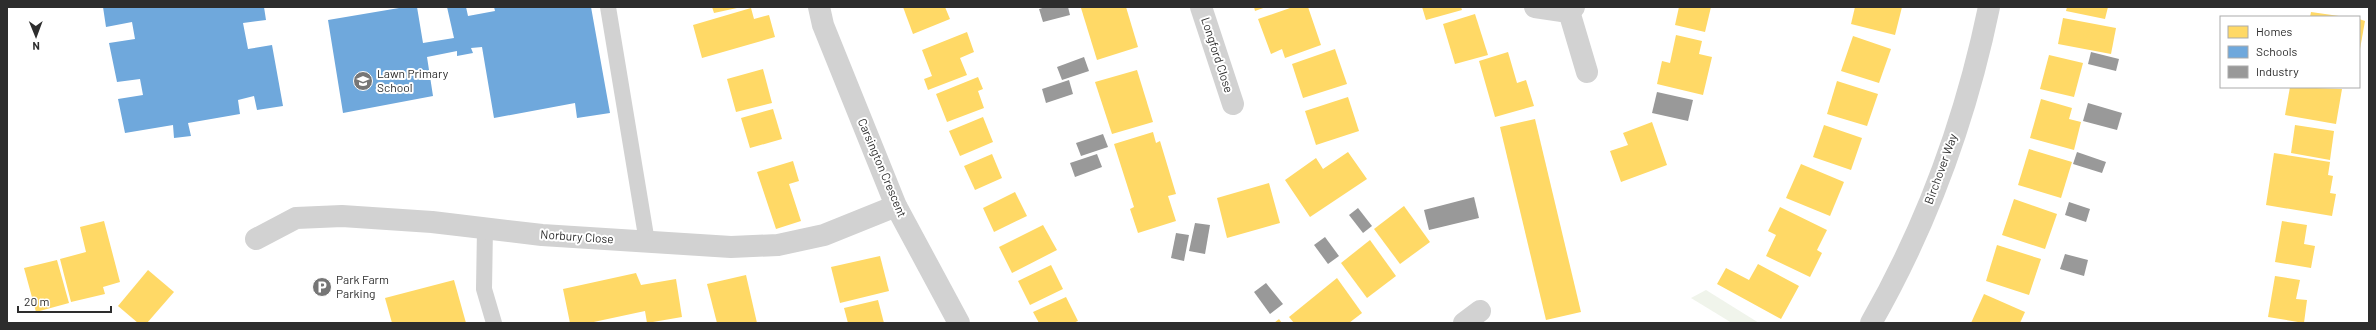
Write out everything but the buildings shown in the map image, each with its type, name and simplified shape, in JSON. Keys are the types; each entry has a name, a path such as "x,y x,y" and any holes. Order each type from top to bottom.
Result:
{"street":[{"name":"Carsington Crescent","path":"819,7 823,25 896,206 959,323"},
{"name":"Longford Close","path":"1201,7 1233,104"},
{"path":"1535,7 1562,11 1571,8 1587,72"},
{"name":"Birchover Way","path":"1871,323 1894,284 1943,169 1970,83 1989,7"},
{"name":"Norbury Close","path":"256,239 296,218 327,216 364,217 485,228 542,236 731,247 778,245 824,235 896,206"}],"lane":[{"path":"608,7 647,242"},
{"path":"485,228 484,288 494,323"}],"shaded area":[{"path":"1706,290 1759,323 1732,323 1691,298"}],"place":[{"name":"Lawn Primary School","path":"363,81"},
{"name":"Park Farm Parking","path":"322,287"}]}
